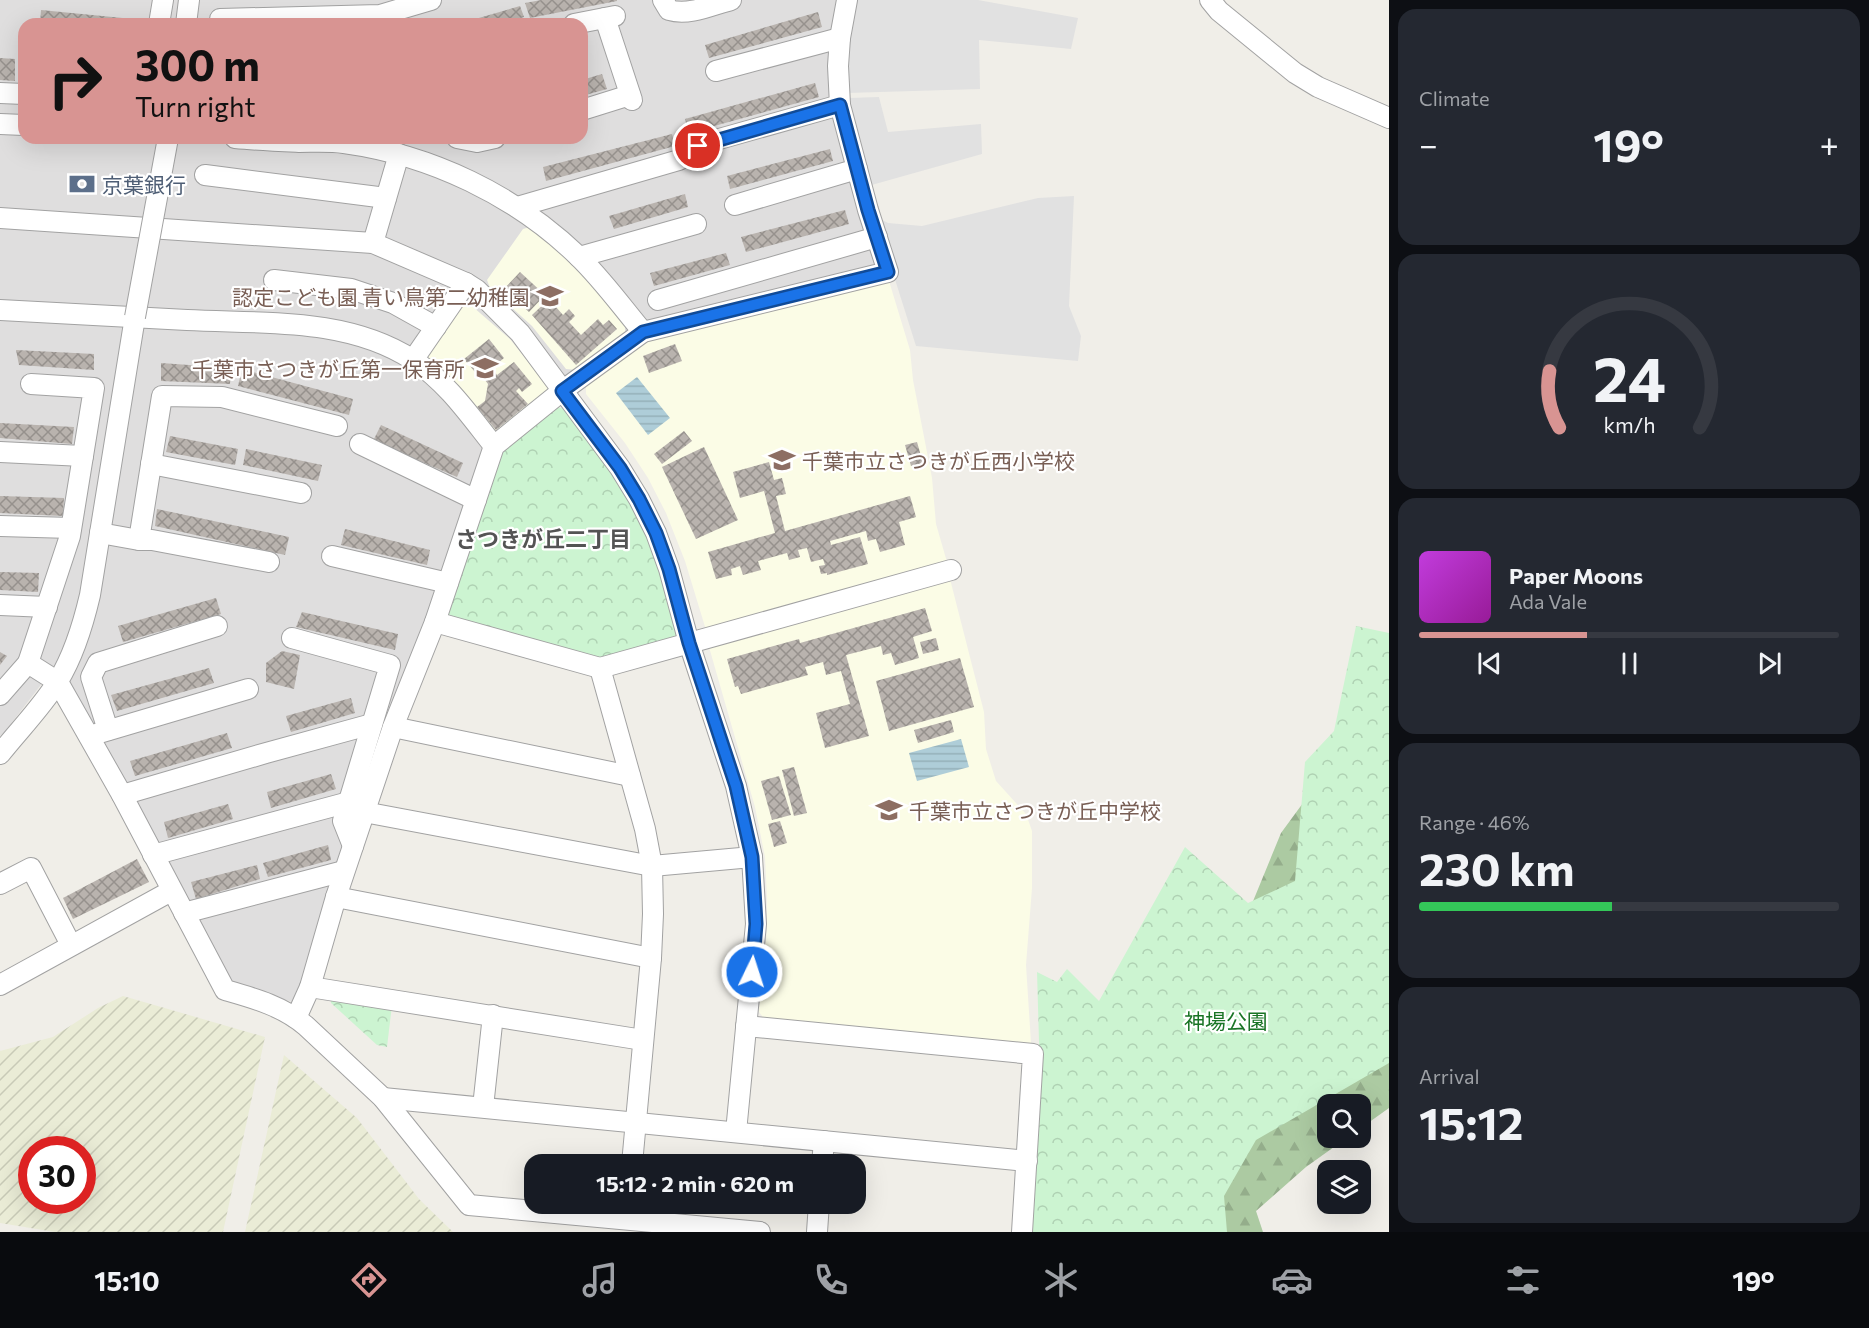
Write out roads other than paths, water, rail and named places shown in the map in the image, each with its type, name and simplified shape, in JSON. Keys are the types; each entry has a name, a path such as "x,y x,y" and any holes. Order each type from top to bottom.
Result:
{"street":[{"path":"160,18 163,0"},
{"path":"187,18 189,0"},
{"path":"260,18 380,15 431,0"},
{"path":"663,0 669,10 677,13 731,0"},
{"path":"357,807 393,727 435,622 494,446 562,391 643,332 888,272 840,105 838,66 840,38 848,0"},
{"path":"1210,0 1219,11 1295,73 1318,87 1389,118"},
{"path":"588,21 610,17 631,98 588,109"},
{"path":"716,71 840,38"},
{"path":"0,93 18,94"},
{"path":"698,146 840,105"},
{"path":"0,124 18,125"},
{"path":"0,754 58,682 84,623 135,317 167,144"},
{"path":"355,144 399,154 463,178 529,215 579,257 643,332"},
{"path":"373,243 399,154"},
{"path":"516,207 679,160"},
{"path":"735,204 857,169"},
{"path":"205,175 386,198"},
{"path":"0,218 373,243 466,283 477,290 520,333 620,468 656,533 736,786 752,857 756,924 736,1132"},
{"path":"579,257 696,224"},
{"path":"658,300 877,237"},
{"path":"274,280 351,289 393,303 436,327"},
{"path":"413,360 466,283"},
{"path":"0,309 300,326 328,329 363,337 413,360 444,385 494,446"},
{"path":"0,695 28,663 71,528 94,388 31,384"},
{"path":"139,540 162,396 222,398 337,426"},
{"path":"360,444 476,500"},
{"path":"0,452 83,456"},
{"path":"151,464 301,493"},
{"path":"0,526 71,528"},
{"path":"100,533 152,540 269,562"},
{"path":"332,556 448,583"},
{"path":"435,622 600,668 951,570"},
{"path":"0,605 46,607"},
{"path":"108,730 91,677 98,663 217,626"},
{"path":"292,638 390,665 372,724 357,807 353,846 310,987 296,1018"},
{"path":"28,663 58,682 122,795 225,990 261,1000 296,1018 383,1098 469,1205 524,1207"},
{"path":"600,668 645,829 652,866 651,958 633,1154"},
{"path":"88,736 248,689"},
{"path":"122,795 372,724"},
{"path":"393,727 630,776"},
{"path":"153,855 357,807 652,866 752,857"},
{"path":"0,884 31,868 71,945"},
{"path":"184,913 344,871"},
{"path":"0,985 171,891"},
{"path":"336,897 651,958"},
{"path":"310,987 643,1040"},
{"path":"483,1107 493,1015"},
{"path":"746,1026 1033,1054 1022,1232"},
{"path":"383,1098 1027,1161"},
{"path":"823,1154 824,1141"},
{"path":"646,1214 760,1232"},
{"path":"817,1232 818,1214"}],"water":[{"path":"637,377 670,418 648,435 616,393"},
{"path":"961,739 969,767 917,781 909,753"}],"place":[{"name":"京葉銀行","path":"82,184"},
{"name":"認定こども園 青い鳥第二幼稚園","path":"550,296"},
{"name":"千葉市さつきが丘第一保育所","path":"485,368"},
{"name":"千葉市立さつきが丘西小学校","path":"782,460"},
{"name":"千葉市立さつきが丘中学校","path":"889,810"}],"district":[{"name":"さつきが丘二丁目","path":"543,538"}],"park label":[{"name":"神場公園","path":"1226,1020"}]}
